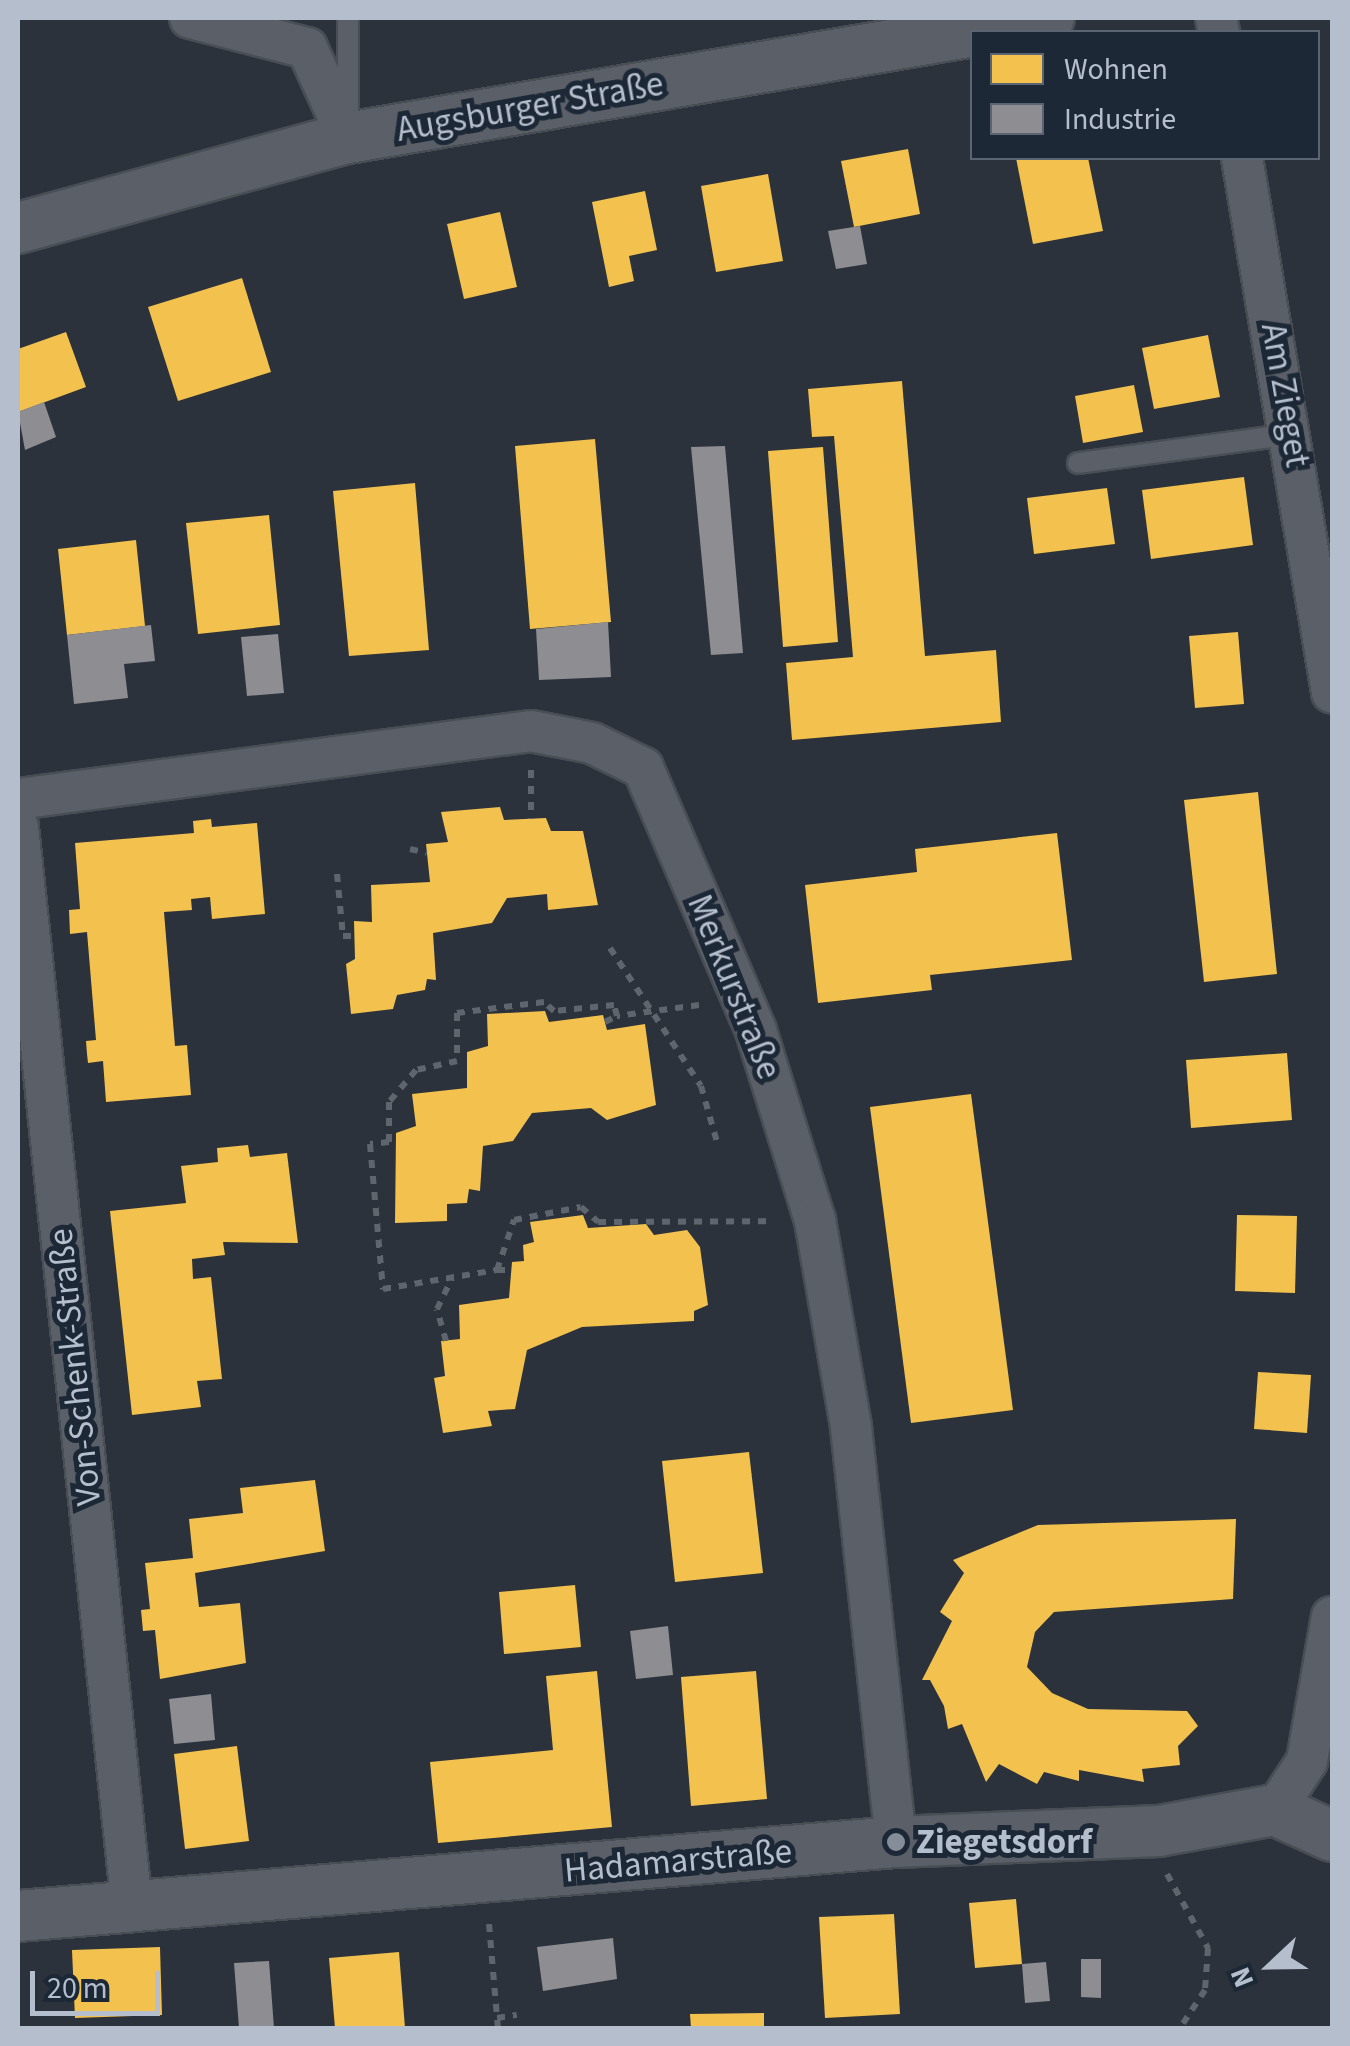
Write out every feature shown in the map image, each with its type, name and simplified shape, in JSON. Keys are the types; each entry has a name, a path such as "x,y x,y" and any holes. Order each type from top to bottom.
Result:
{"street":[{"path":"190,18 307,48 348,138"},
{"name":"Augsburger Straße","path":"980,30 1050,18"},
{"name":"Augsburger Straße","path":"18,228 348,138 970,32"},
{"name":"Am Zieget","path":"1242,160 1294,434 1332,692"},
{"name":"Merkurstraße","path":"18,799 530,731 592,744 643,768 790,1128 815,1220 851,1426 896,1842"},
{"name":"Von-Schenk-Straße","path":"18,827 132,1906"},
{"path":"1332,1617 1306,1761 1276,1810 1332,1836"},
{"name":"Hadamarstraße","path":"18,1916 896,1842 1160,1832 1276,1810"}],"lane":[{"path":"348,18 348,138"},
{"path":"1078,462 1294,434"}],"path":[{"path":"410,849 427,853"},
{"path":"337,874 343,936 354,936"},
{"path":"610,948 700,1086 717,1142"},
{"path":"605,1022 617,1016 740,1000"},
{"path":"457,1061 457,1013 544,1002 554,1011 614,1005 617,1016"},
{"path":"466,1060 416,1070 390,1102 393,1142 370,1144 383,1290 511,1270"},
{"path":"497,1270 514,1220 581,1207 598,1222 654,1218 653,1227 815,1220"},
{"path":"446,1341 437,1309 452,1277"},
{"path":"1160,1832 1169,1886 1198,1921 1208,1948 1204,1990 1180,2028"},
{"path":"486,1878 498,2028"},
{"path":"497,2018 517,2015"}],"building: Wohnen":[{"path":"908,149 920,214 854,227 841,161"},
{"path":"1016,160 1088,160 1103,231 1033,244"},
{"path":"768,174 783,261 716,272 701,186"},
{"path":"645,191 657,250 629,256 634,281 609,287 592,202"},
{"path":"500,212 517,287 464,299 447,224"},
{"path":"242,278 271,372 178,401 148,307"},
{"path":"66,332 86,387 18,412 18,349"},
{"path":"1208,335 1220,397 1154,409 1142,348"},
{"path":"902,381 925,656 996,650 1001,722 792,740 786,663 853,657 834,436 812,437 808,389"},
{"path":"1134,385 1143,432 1083,443 1075,396"},
{"path":"595,439 611,622 530,629 515,446"},
{"path":"823,447 838,642 783,647 768,451"},
{"path":"1244,477 1253,545 1151,559 1142,490"},
{"path":"415,483 429,650 349,656 333,491"},
{"path":"1107,488 1115,544 1034,554 1027,498"},
{"path":"269,515 280,625 198,634 186,523"},
{"path":"136,540 145,626 67,635 58,549"},
{"path":"1238,632 1244,704 1195,708 1189,636"},
{"path":"1258,792 1277,974 1204,982 1184,800"},
{"path":"500,807 504,820 546,818 551,831 583,831 598,905 548,910 547,894 507,898 492,923 433,933 436,980 427,979 425,990 397,995 393,1009 351,1014 346,964 355,959 354,921 372,922 371,885 430,882 426,844 448,842 441,812"},
{"path":"211,819 212,827 257,823 265,914 212,919 210,897 191,899 192,910 164,912 175,1046 187,1045 191,1095 106,1102 103,1061 88,1063 86,1041 96,1040 87,932 70,934 69,910 80,909 75,843 194,833 193,821"},
{"path":"1057,833 1072,960 930,975 932,990 818,1003 805,885 917,872 915,849"},
{"path":"545,1011 549,1022 603,1015 607,1030 645,1024 656,1105 607,1120 591,1108 532,1113 513,1141 483,1146 480,1191 469,1189 467,1203 447,1204 447,1221 395,1223 396,1133 416,1126 412,1094 467,1088 467,1052 488,1046 487,1014"},
{"path":"1287,1053 1292,1120 1191,1128 1186,1060"},
{"path":"971,1094 1013,1410 911,1423 870,1107"},
{"path":"248,1145 250,1157 287,1153 298,1243 223,1242 225,1255 192,1259 193,1279 211,1277 222,1379 197,1381 201,1407 132,1415 110,1211 186,1203 181,1166 218,1162 217,1148"},
{"path":"583,1215 588,1228 646,1224 654,1235 687,1230 700,1247 708,1305 694,1311 694,1321 582,1327 527,1350 515,1409 488,1411 492,1426 443,1433 434,1378 445,1376 441,1341 460,1339 459,1305 509,1298 512,1262 524,1261 523,1245 534,1242 530,1222"},
{"path":"1237,1215 1297,1216 1295,1293 1235,1291"},
{"path":"1258,1372 1311,1375 1307,1433 1254,1429"},
{"path":"749,1452 763,1573 675,1582 662,1461"},
{"path":"315,1480 325,1551 195,1573 199,1607 240,1603 246,1663 160,1679 155,1630 143,1631 141,1610 150,1609 145,1563 193,1558 189,1519 243,1513 240,1488"},
{"path":"1236,1519 1233,1599 1054,1612 1035,1632 1027,1667 1052,1693 1088,1709 1187,1711 1198,1726 1178,1746 1180,1765 1142,1769 1144,1782 1079,1770 1079,1781 1044,1772 1037,1784 999,1764 986,1782 962,1724 948,1729 944,1706 930,1680 922,1680 952,1621 940,1612 964,1573 953,1560 1038,1525"},
{"path":"575,1585 581,1647 504,1654 499,1592"},
{"path":"597,1671 612,1827 438,1843 430,1762 553,1750 546,1676"},
{"path":"756,1671 767,1799 691,1806 681,1677"},
{"path":"237,1746 249,1841 185,1849 174,1754"},
{"path":"1016,1899 1022,1964 975,1968 969,1903"},
{"path":"894,1914 900,2014 825,2018 819,1917"},
{"path":"160,1947 162,2015 75,2018 72,1950"},
{"path":"399,1952 405,2028 335,2028 329,1958"},
{"path":"764,2013 764,2028 691,2028 690,2014"}],"building: Industrie":[{"path":"860,226 867,264 836,269 828,231"},
{"path":"44,402 56,437 25,450 18,412"},
{"path":"725,446 743,653 711,655 691,447"},
{"path":"608,622 611,677 539,680 536,629"},
{"path":"151,625 155,661 124,664 128,698 74,704 67,635"},
{"path":"278,634 284,693 247,696 241,637"},
{"path":"668,1626 673,1675 636,1679 630,1631"},
{"path":"211,1694 215,1740 174,1744 169,1699"},
{"path":"613,1938 617,1979 543,1991 537,1947"},
{"path":"1081,1959 1101,1959 1101,1998 1081,1997"},
{"path":"269,1961 274,2028 239,2028 234,1963"},
{"path":"1046,1962 1050,2001 1025,2003 1022,1964"}],"place":[{"name":"Ziegetsdorf","path":"896,1842"}]}
